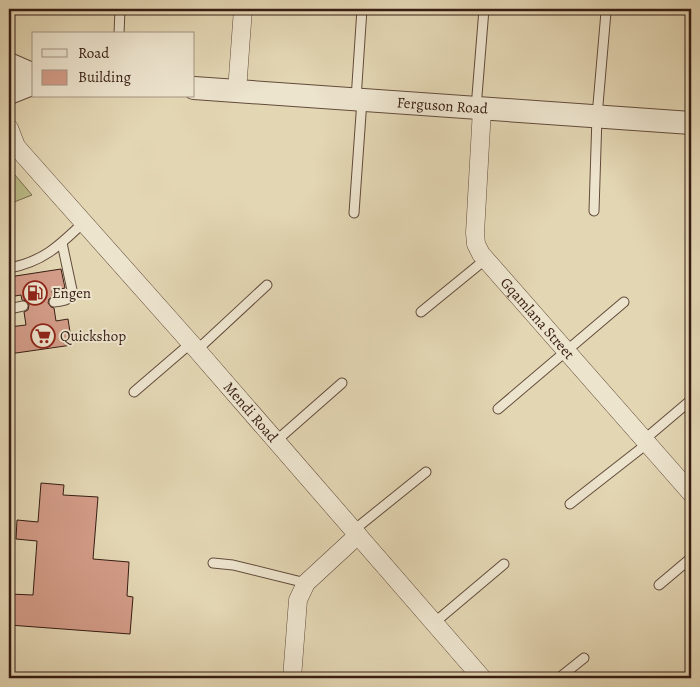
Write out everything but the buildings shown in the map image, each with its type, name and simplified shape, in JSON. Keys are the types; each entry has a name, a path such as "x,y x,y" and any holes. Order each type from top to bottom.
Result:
{"street":[{"path":"237,91 242,9"},
{"path":"9,64 32,74"},
{"path":"9,93 32,84"},
{"name":"Ferguson Road","path":"195,88 691,123"},
{"name":"Gqamlana Street","path":"479,108 475,233 478,249 691,493"},
{"name":"Mendi Road","path":"9,128 13,144 194,347 482,678"},
{"path":"292,678 298,600 301,592 306,583 356,533"}],"lane":[{"path":"119,32 120,9"},
{"path":"354,213 362,9"},
{"path":"479,108 484,9"},
{"path":"594,211 597,116 606,12"},
{"path":"9,268 38,260 56,249 84,222"},
{"path":"54,302 67,300 72,294 62,243"},
{"path":"422,312 486,259"},
{"path":"134,392 194,347 267,284"},
{"path":"498,409 624,302"},
{"path":"9,308 23,306"},
{"path":"276,441 342,383"},
{"path":"570,504 646,441 691,400"},
{"path":"356,533 426,472"},
{"path":"659,585 691,558"},
{"path":"213,563 233,565 306,583"},
{"path":"434,623 504,564"},
{"path":"559,678 584,658"}],"green space":[{"path":"9,168 32,195 9,204"}],"place":[{"name":"Engen","path":"35,293"},
{"name":"Quickshop","path":"43,336"}]}
